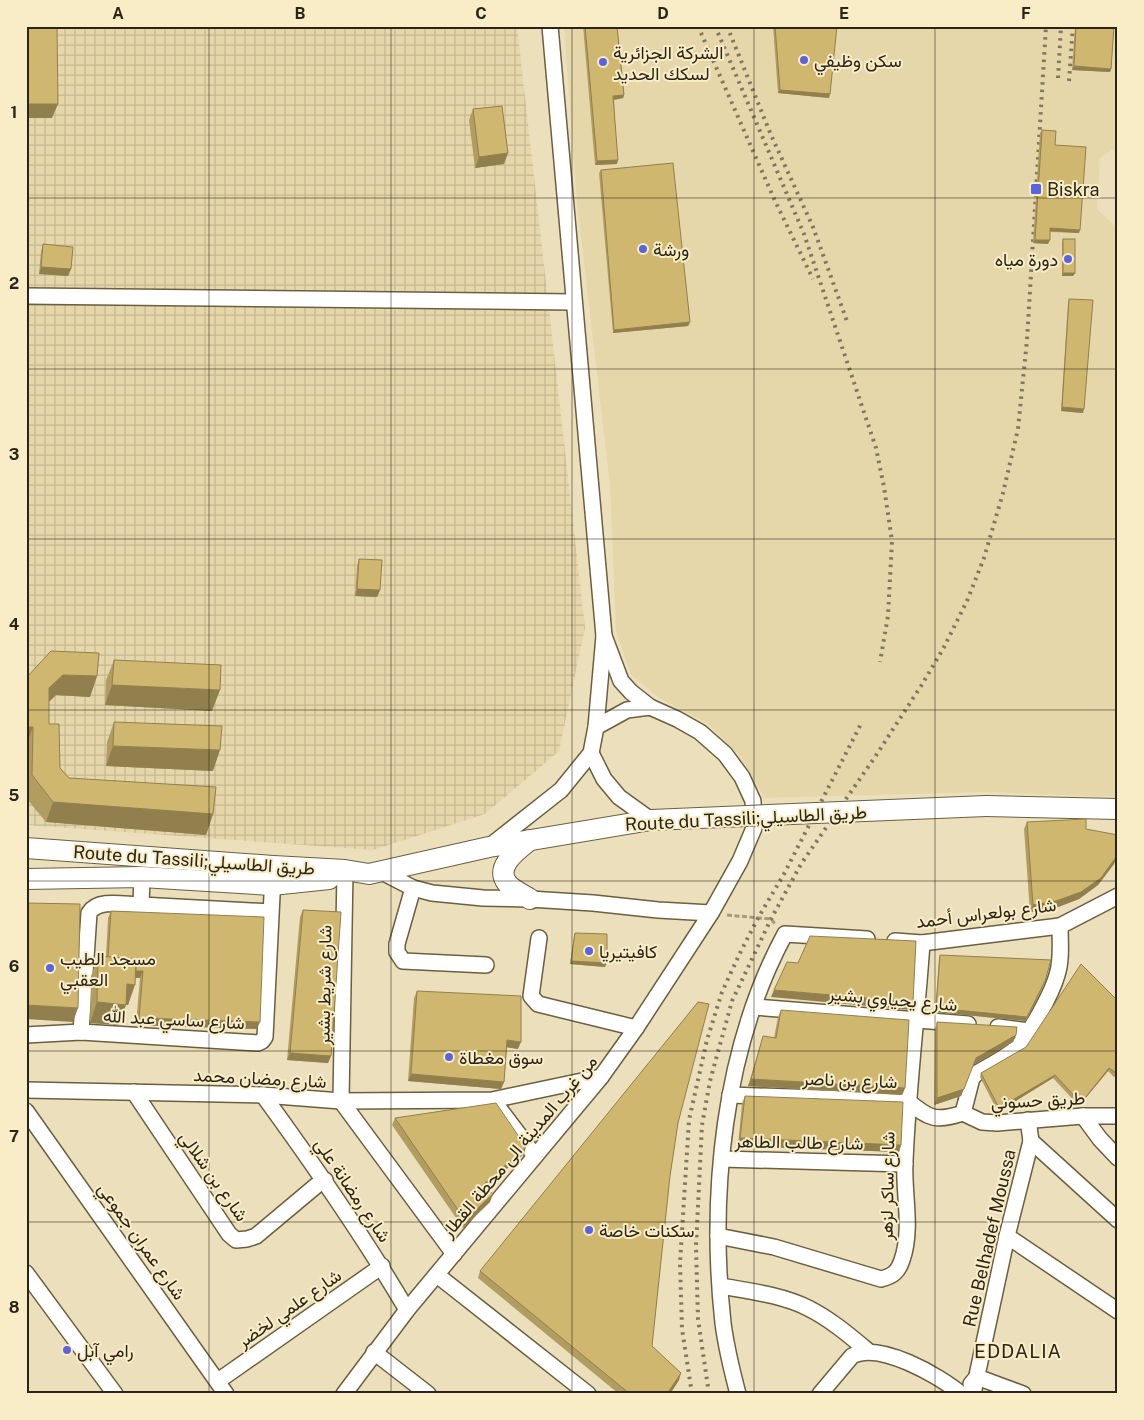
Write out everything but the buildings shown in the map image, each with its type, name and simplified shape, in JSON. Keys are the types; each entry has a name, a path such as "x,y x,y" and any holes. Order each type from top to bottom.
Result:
{"main road":[{"name":"Route du Tassili;طريق الطاسيلي","path":"26,848 318,880 350,874 382,872 489,847 651,820 986,806 1118,809"},
{"path":"530,899 509,886 505,882 504,874 509,858 531,840"},
{"name":"Route du Tassili;طريق الطاسيلي","path":"26,878 273,876"}],"street":[{"path":"489,847 561,790 591,753 596,727 604,636 550,26"},
{"path":"26,296 574,302"},
{"name":"من غرب المدينة الى محطة القطار","path":"344,1394 407,1310 601,1077 636,1028 711,914 740,861 754,828 753,801 742,777 718,749 700,732 650,707 631,692 621,681 604,636"},
{"path":"596,727 627,710 650,707"},
{"path":"591,753 604,779 619,797 651,820"},
{"path":"382,872 413,888 432,893 711,914"},
{"name":"شارع شريط بشير","path":"341,1101 350,874"},
{"name":"شارع ساسي عبد الله","path":"26,1035 81,1032 258,1043 262,1041 265,1037 273,876"},
{"path":"141,905 142,877"},
{"path":"413,888 398,944 397,952 403,961 486,965"},
{"name":"شارع بولعراس أحمد","path":"785,934 922,943 1060,926 1118,896"},
{"path":"81,1032 88,913 92,907 100,904 141,905 270,912"},
{"path":"963,1113 972,1078 977,1072 1015,1050 1043,1005 1057,975 1060,926"},
{"path":"738,1394 723,1324 718,1236 722,1159 730,1095 754,1007 772,960 785,934"},
{"path":"539,938 531,996 538,1004 636,1028"},
{"name":"شارع ساكر لزهر","path":"718,1236 774,1247 881,1279 893,1276 898,1269 903,1259 907,1238 905,1164 908,1101 917,1019 922,943"},
{"name":"شارع يحياوي بشير","path":"754,1007 917,1019 1029,1030"},
{"name":"شارع رمضان محمد","path":"26,1090 263,1096 341,1101 492,1100 601,1077"},
{"name":"شارع بن شلالي","path":"134,1092 229,1234 236,1240 256,1236 316,1185 325,1180"},
{"name":"شارع بن ناصر","path":"730,1095 908,1101 929,1117 952,1117 963,1113"},
{"name":"شارع رمضانة علي","path":"263,1096 325,1180 382,1266 407,1310"},
{"path":"492,1100 535,1156"},
{"path":"341,1101 454,1254"},
{"name":"شارع عمران جموعي","path":"26,1111 222,1387"},
{"name":"طريق حسوني","path":"963,1113 982,1122 996,1123 1116,1114"},
{"path":"1083,1116 1100,1139 1118,1158"},
{"name":"Rue Belhadef Moussa","path":"973,1394 1007,1236 1031,1141 1028,1120"},
{"path":"1031,1141 1118,1220"},
{"name":"شارع طالب الطاهر","path":"722,1159 905,1164"},
{"path":"1007,1236 1118,1311"},
{"name":"شارع علمي لخضر","path":"222,1387 382,1266"},
{"path":"26,1273 115,1394"},
{"path":"437,1275 588,1394"},
{"path":"721,1286 766,1295 806,1306 826,1318 868,1351"},
{"path":"820,1394 852,1356 859,1352 868,1351 900,1359 948,1382 963,1394 977,1377 1023,1394"},
{"path":"374,1352 428,1394"}],"path":[{"path":"711,914 771,920 785,934"}],"shaded area":[{"path":"26,26 517,26 585,628 559,751 485,814 373,850 26,825"},
{"path":"564,26 1118,26 1118,146 1100,158 1097,209 1118,229 1118,797 986,792 764,798 741,757 707,723 661,699 631,675 616,631 610,485 577,203"}],"railway":[{"path":"698,26 775,201 813,279"},
{"path":"715,26 804,234 876,448 892,541 888,616 880,662"},
{"path":"727,26 771,135 813,227 848,324"},
{"path":"709,1394 698,1319 696,1246 702,1125 710,1081 732,1001 771,919 801,864 875,757 943,649 967,601 984,558 1003,493 1018,429 1027,340 1046,26"},
{"path":"1058,78 1061,26"},
{"path":"1069,81 1073,26"},
{"path":"692,1394 682,1329 680,1263 689,1120 707,1040 722,992 740,953 784,874 862,722"}],"place":[{"name":"سكن وظيفي","path":"804,60"},
{"name":"الشركة الجزائرية لسكك الحديد","path":"603,62"},
{"name":"Biskra","path":"1036,189"},
{"name":"ورشة","path":"643,249"},
{"name":"دورة مياه","path":"1068,259"},
{"name":"كافيتيريا","path":"589,951"},
{"name":"مسجد الطيب العقبي","path":"50,968"},
{"name":"سوق مغطاة","path":"449,1057"},
{"name":"سكنات خاصة","path":"589,1230"},
{"name":"رامي آبل","path":"67,1350"}],"district":[{"name":"EDDALIA","path":"1018,1351"}]}
